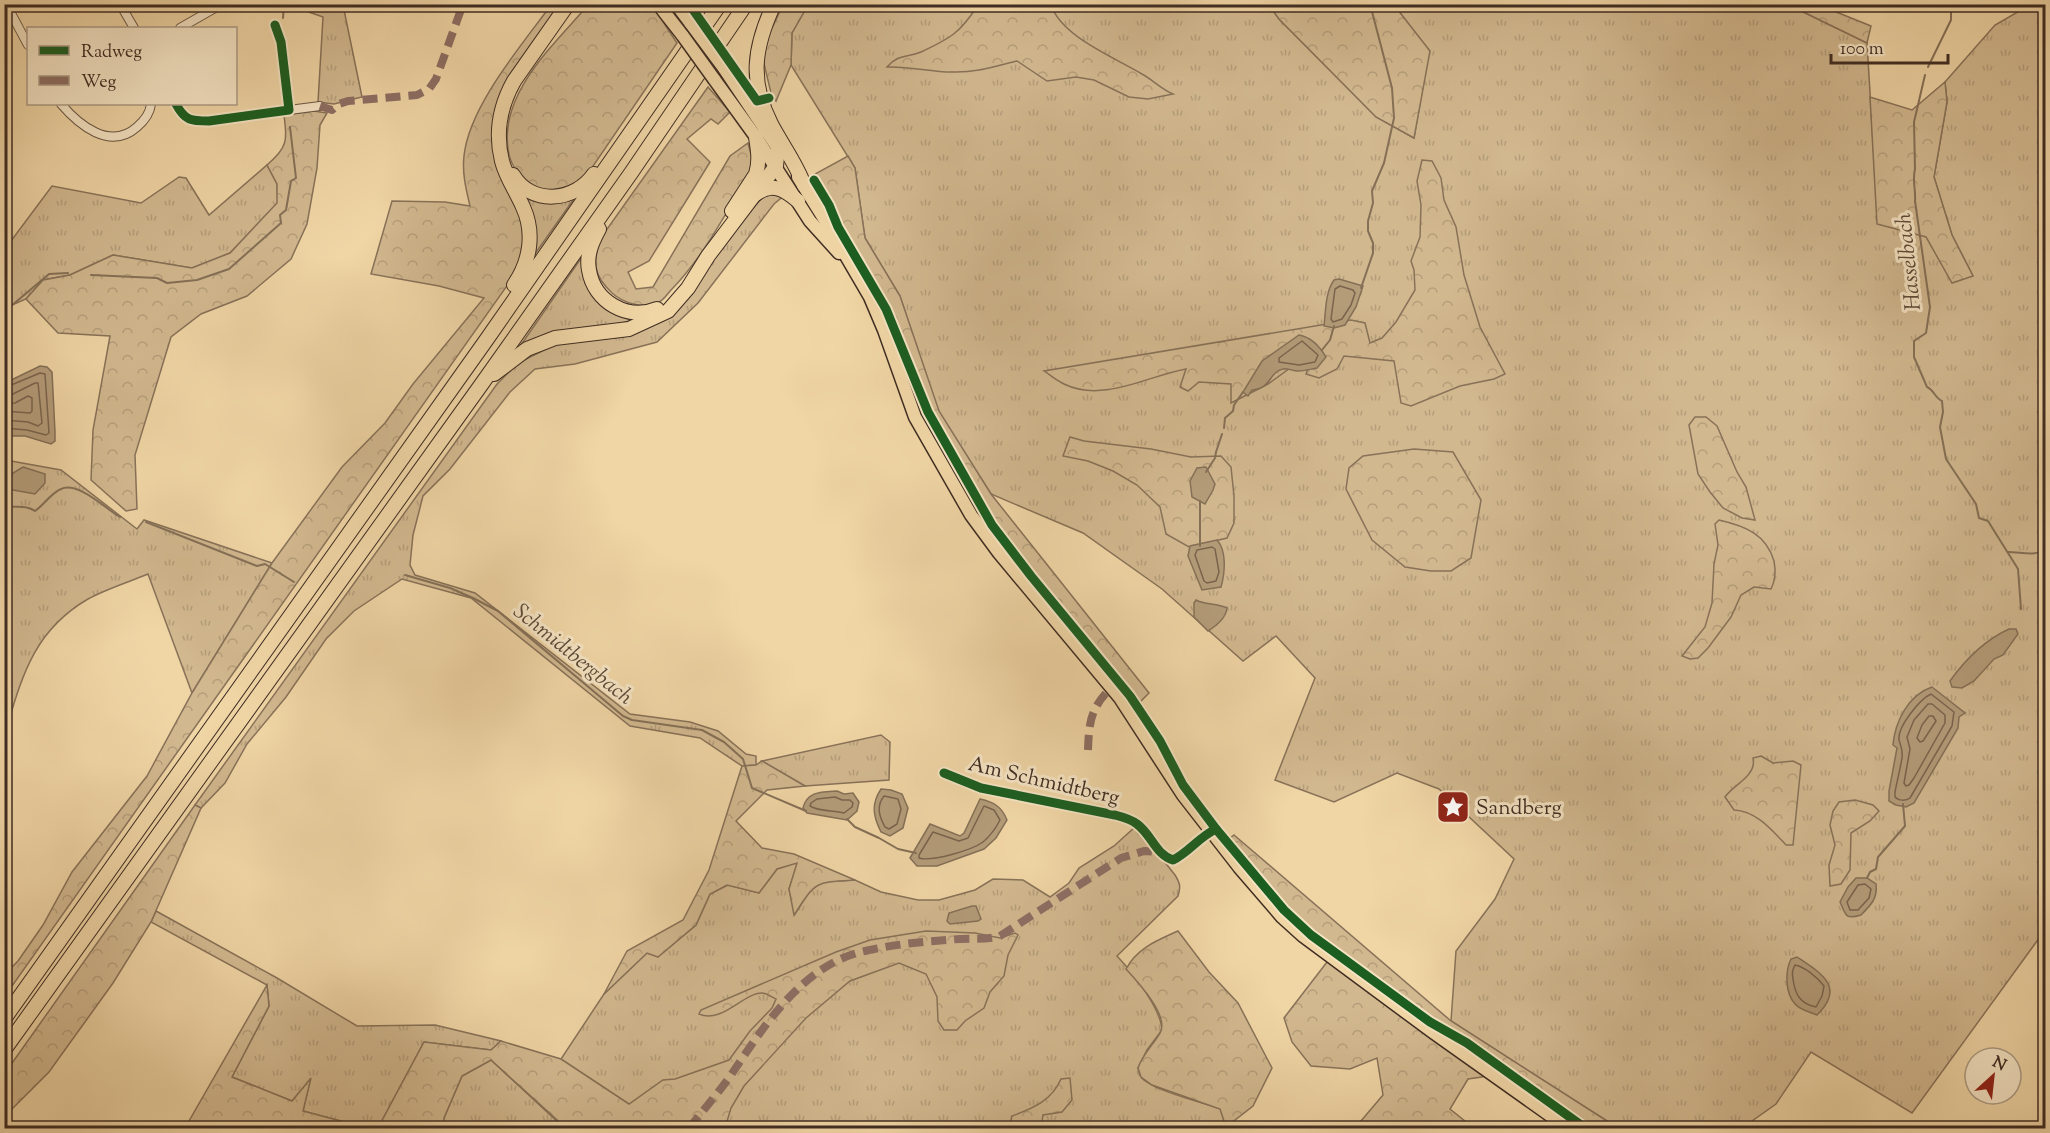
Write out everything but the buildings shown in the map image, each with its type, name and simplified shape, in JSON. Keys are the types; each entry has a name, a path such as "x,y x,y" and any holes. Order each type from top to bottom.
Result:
{"highway":[{"path":"486,339 488,324 521,275 527,260 530,241 526,214 502,162 499,140 500,118 514,81 568,4"},
{"path":"579,4 531,66 514,93 504,125 506,156 510,171 520,185 539,195 552,197 575,192 588,183 599,168 614,158"},
{"path":"4,1019 614,158 720,4"},
{"path":"4,1050 481,385 631,173 746,4"},
{"path":"774,4 763,28 757,50 757,84 771,123 797,166 804,185"},
{"path":"631,173 594,240 590,252 589,271 596,289 609,303 625,312 641,313 664,305 678,293 705,253 756,174 759,156 756,137"},
{"path":"481,385 527,349 555,338 629,329 668,311 688,288 708,256 776,166 778,148"},
{"path":"754,195 764,188 776,187 788,192 798,201"}],"main road":[{"path":"658,4 756,137 821,235 848,262"},
{"path":"676,4 723,67 804,185 828,225 876,311 920,427 971,515 999,553 1120,698 1183,795 1292,927 1411,1017 1568,1128"}],"street":[{"path":"6,4 27,43"},
{"path":"120,4 133,27"},
{"path":"182,27 222,4"},
{"path":"275,25 281,42 289,110"},
{"path":"62,105 79,122 94,132 112,137 134,130 147,116 151,105"},
{"path":"177,105 185,117 198,121 320,106"},
{"name":"Am Schmidtberg","path":"944,773 981,788 1132,820 1147,833 1158,852 1173,860 1200,837 1213,830"}],"green space":[{"path":"289,5 343,5 362,97 334,104 318,102 323,17"},
{"path":"551,5 564,5 497,116 521,217 524,245 516,273 5,996 5,974 18,961 43,925 72,872 147,776 192,693 272,563 342,467 385,423 413,384 484,298 439,286 371,274 392,201 445,202 470,206 465,181 464,156 476,117 498,77"},
{"path":"588,5 652,5 677,43 587,175 568,189 540,190 523,180 511,160 508,149 508,128 512,108 532,71"},
{"path":"783,5 808,5 792,33 791,65 776,101 771,93 761,51"},
{"path":"808,5 1269,5 1279,19 1376,117 1414,138 1429,51 1394,5 1789,5 1867,43 1878,224 1926,236 1973,276 1952,235 1934,177 1947,102 1945,82 1995,25 2021,10 2045,12 2045,930 1912,1113 1811,1052 1776,1104 1742,1128 1618,1128 1451,1021 1456,951 1495,899 1514,859 1439,789 1397,773 1334,802 1275,780 1315,678 1276,636 1243,661 1162,589 1083,533 991,494 938,411 900,296 865,238 855,168 791,65 792,33"},
{"path":"978,5 1051,5 1066,27 1077,36 1173,94 1148,99 1129,97 1094,80 1076,77 1047,81 1017,61 961,72 887,67 899,58 921,52 947,38 966,22"},
{"path":"1269,5 1394,5 1430,51 1414,138 1376,117 1279,19"},
{"path":"1789,5 1819,5 1871,26 1867,43"},
{"path":"1945,82 1947,102 1934,177 1952,235 1973,276 1952,283 1926,237 1877,224 1870,97 1912,110"},
{"path":"708,87 730,112 718,124 711,119 687,139 710,162 649,261 628,272 636,289 653,287 730,156 748,143 754,166 696,261 664,298 647,305 622,300 612,293 598,274 596,255 600,239"},
{"path":"314,111 327,113 320,125 317,168 307,224 291,259 247,296 201,314 171,337 135,455 137,509 126,511 91,480 93,430 110,336 58,333 26,299 43,280 70,275 113,255 192,268 230,253 277,203 277,184 267,165 279,153 284,143 286,131 284,115"},
{"path":"848,156 855,168 865,238 900,296 939,411 991,494 1149,693 1138,704 1113,671 1115,670 1110,668 999,532 934,421 892,318 849,243 815,174"},
{"path":"1422,160 1432,161 1441,178 1444,200 1456,227 1464,275 1480,327 1505,374 1494,379 1460,386 1411,406 1401,403 1394,361 1344,356 1337,369 1319,378 1306,374 1315,350 1268,384 1231,403 1231,384 1199,382 1188,391 1180,387 1186,369 1125,386 1094,391 1064,384 1044,371 1351,320 1365,323 1370,343 1382,338 1396,322 1415,290 1411,261 1420,237 1421,205 1417,181"},
{"path":"267,165 277,184 278,203 230,253 192,268 113,255 70,275 43,280 26,299 5,308 5,249 52,186 141,203 179,177 186,178 209,215"},
{"path":"518,188 576,196 530,261"},
{"path":"768,194 785,195 774,204 698,303 657,342 575,364 535,369 510,392 450,469 423,496 413,535 410,565 415,575 475,593 630,714 690,722 718,731 746,754 756,756 756,765 742,766 700,738 630,726 471,598 402,579 354,611 326,639 286,697 247,744 225,783 201,808 195,805 497,384 518,363 558,343 612,338 653,324 761,199"},
{"path":"584,254 585,283 601,305 617,314 640,318 516,352"},
{"path":"1695,417 1706,417 1717,426 1746,487 1755,520 1742,518 1723,508 1698,474 1689,425"},
{"path":"1070,437 1191,457 1221,456 1231,467 1234,496 1234,523 1227,538 1189,547 1166,534 1160,507 1137,485 1113,471 1088,461 1063,456"},
{"path":"1414,449 1453,452 1481,500 1471,558 1451,571 1405,567 1372,540 1346,489 1349,468 1363,456"},
{"path":"11,461 61,470 137,529 144,520 272,563 192,693 148,574 88,599 54,626 32,657 24,674 5,733 5,462"},
{"path":"1719,520 1746,528 1766,544 1774,561 1775,578 1771,589 1754,587 1741,595 1731,617 1708,648 1698,658 1690,659 1682,656 1705,627 1712,603 1714,564 1718,545 1715,524"},
{"path":"881,735 890,742 889,780 805,786 762,761"},
{"path":"1761,756 1773,763 1793,761 1801,765 1793,845 1786,845 1756,817 1734,810 1725,797 1752,770 1753,758"},
{"path":"762,761 805,786 767,790 736,821 762,848 794,854 855,880 818,885 807,895 794,915 789,889 797,863 777,869 759,893 727,885 710,894 696,925 658,957 647,953 604,994 627,951 683,920 709,870 742,766 756,765"},
{"path":"1855,800 1873,805 1879,811 1870,821 1851,833 1850,870 1841,884 1830,886 1829,865 1835,845 1830,825 1833,811 1839,802"},
{"path":"195,805 201,808 151,922 113,983 49,1072 5,1116 5,1073"},
{"path":"1135,827 1175,875 1180,888 1178,896 1117,956 1145,991 1157,1011 1162,1030 1147,1050 1138,1068 1139,1072 1141,1077 1155,1087 1221,1109 1226,1128 665,1128 561,1059 604,994 647,953 658,957 696,925 710,894 728,885 759,893 777,869 798,862 789,889 795,914 809,892 821,882 855,880 881,892 918,900 939,900 975,890 993,879 1023,880 1050,897 1069,883 1079,868 1114,846"},
{"path":"1234,835 1451,1021 1618,1128 1587,1128 1505,1069 1468,1079 1450,1109 1470,1125 1467,1128 1355,1128 1383,1095 1377,1058 1350,1069 1311,1066 1292,1042 1284,1018 1337,949 1289,910 1229,839"},
{"path":"156,911 277,978 357,1026 435,1025 501,1041 491,1050 424,1042 378,1128 367,1128 303,1111 310,1080 292,1101 232,1077 269,1006 267,985 151,922"},
{"path":"926,931 975,933 1000,938 1015,933 1018,935 1008,955 1004,976 990,992 984,1008 965,1021 957,1030 944,1030 938,1021 937,997 926,974 899,963 850,981 806,1018 744,1086 731,1108 725,1128 566,1128 491,1060 462,1076 444,1118 444,1128 378,1128 424,1042 491,1050 501,1041 561,1059 629,1104 663,1080 675,1079 729,1060 750,1031 772,1008 776,999 767,994 755,994 716,1015 699,1014 701,1010 836,952 870,940"},
{"path":"1178,931 1209,972 1238,1003 1272,1068 1253,1106 1226,1127 1220,1109 1152,1085 1141,1077 1138,1068 1162,1026 1157,1008 1126,969 1142,950"},
{"path":"267,985 269,1006 232,1077 292,1101 311,1078 303,1111 367,1128 185,1128"},
{"path":"491,1060 566,1128 444,1128 444,1118 462,1076"},
{"path":"1070,1078 1072,1100 1062,1112 1043,1115 1041,1128 1009,1128 1012,1116 1041,1102 1053,1093 1061,1079"}],"water":[{"path":"1339,279 1363,286 1356,307 1345,325 1334,328 1324,326 1329,290 1334,280"},
{"path":"1299,335 1315,343 1326,357 1317,368 1298,371 1283,369 1275,373 1263,387 1252,390 1248,396 1243,392 1262,361"},
{"path":"40,366 47,367 52,372 55,441 51,444 25,436 10,436 5,427 5,383"},
{"path":"23,467 45,474 45,483 35,494 13,490 7,486 13,473"},
{"path":"1206,467 1215,484 1205,504 1192,497 1190,481 1197,468"},
{"path":"1217,540 1224,556 1221,587 1202,590 1188,556 1190,546"},
{"path":"1196,600 1227,608 1223,618 1208,631 1194,617"},
{"path":"2009,629 2016,629 2018,634 2003,655 1994,659 1974,681 1962,688 1952,687 1950,681 1969,658 1992,639"},
{"path":"1932,687 1965,713 1959,717 1958,728 1914,803 1906,807 1896,805 1889,801 1897,748 1893,745 1894,736 1904,710 1916,696"},
{"path":"881,789 902,794 908,808 903,828 890,836 881,832 876,821 874,805"},
{"path":"837,791 844,794 853,793 859,802 857,811 847,820 807,813 803,808 812,795"},
{"path":"980,799 997,806 1007,820 996,838 984,849 937,866 917,866 910,858 930,824 960,836 964,833"},
{"path":"1856,878 1867,878 1876,884 1876,893 1871,904 1861,915 1849,917 1840,902"},
{"path":"976,906 981,919 978,921 950,924 947,921 949,913"},
{"path":"1797,957 1822,975 1830,989 1825,1005 1817,1015 1797,1006 1789,994 1788,970 1791,959"}],"waterway":[{"path":"283,18 284,4"},
{"path":"1361,288 1373,253 1373,243 1368,231 1373,203 1372,191 1384,163 1394,118 1392,88 1370,4"},
{"name":"Hasselbach","path":"1928,67 1951,20 1951,4"},
{"name":"Hasselbach","path":"1925,75 1914,122 1914,181 1930,307 1926,333 1914,341 1914,357 1927,387 1942,401 1943,412 1940,427 1946,459 1976,504 1979,518 1988,521 2018,569 2021,609"},
{"path":"91,275 157,278 167,283 197,280 229,269 281,223 280,215 286,210 291,181 296,178 290,127"},
{"path":"4,312 49,274 68,273"},
{"path":"1322,350 1330,340 1334,326"},
{"path":"1224,428 1225,418 1233,411 1234,405 1243,392"},
{"path":"1206,472 1215,458 1222,434"},
{"name":"Schmidtbergbach","path":"4,505 35,511 57,491 68,488 92,497 120,517"},
{"path":"1200,501 1200,546"},
{"name":"Schmidtbergbach","path":"146,522 257,566 265,564 294,582"},
{"name":"Hasselbach","path":"2008,552 2032,553 2046,549"},
{"name":"Schmidtbergbach","path":"405,575 450,588 498,611 623,716 632,720 702,730 724,742 743,759 752,788 806,811"},
{"path":"1867,878 1870,872 1876,869 1878,857 1905,826 1903,804"},
{"name":"Schmidtbergbach","path":"847,819 855,827 898,849 916,853"}],"marked path":[{"path":"320,106 332,110 348,101 417,95 429,89 436,79 463,4"},
{"path":"1088,750 1094,711 1108,691"},
{"path":"689,1128 787,999 823,969 843,958 865,951 924,942 1000,936 1121,858 1144,851 1158,852"}],"cycle path":[{"path":"689,4 757,101 769,98"},
{"path":"177,105 186,117 198,121 289,110 281,42 275,25"},
{"path":"814,180 829,205 838,227 886,309 928,412 992,525 1130,696 1160,741 1183,785 1216,829 1284,910 1311,935 1430,1022 1467,1043 1585,1128"},
{"path":"944,773 981,788 1127,818 1142,828 1158,849 1173,860 1216,829"}],"place":[{"name":"Sandberg","path":"1453,807"}]}
